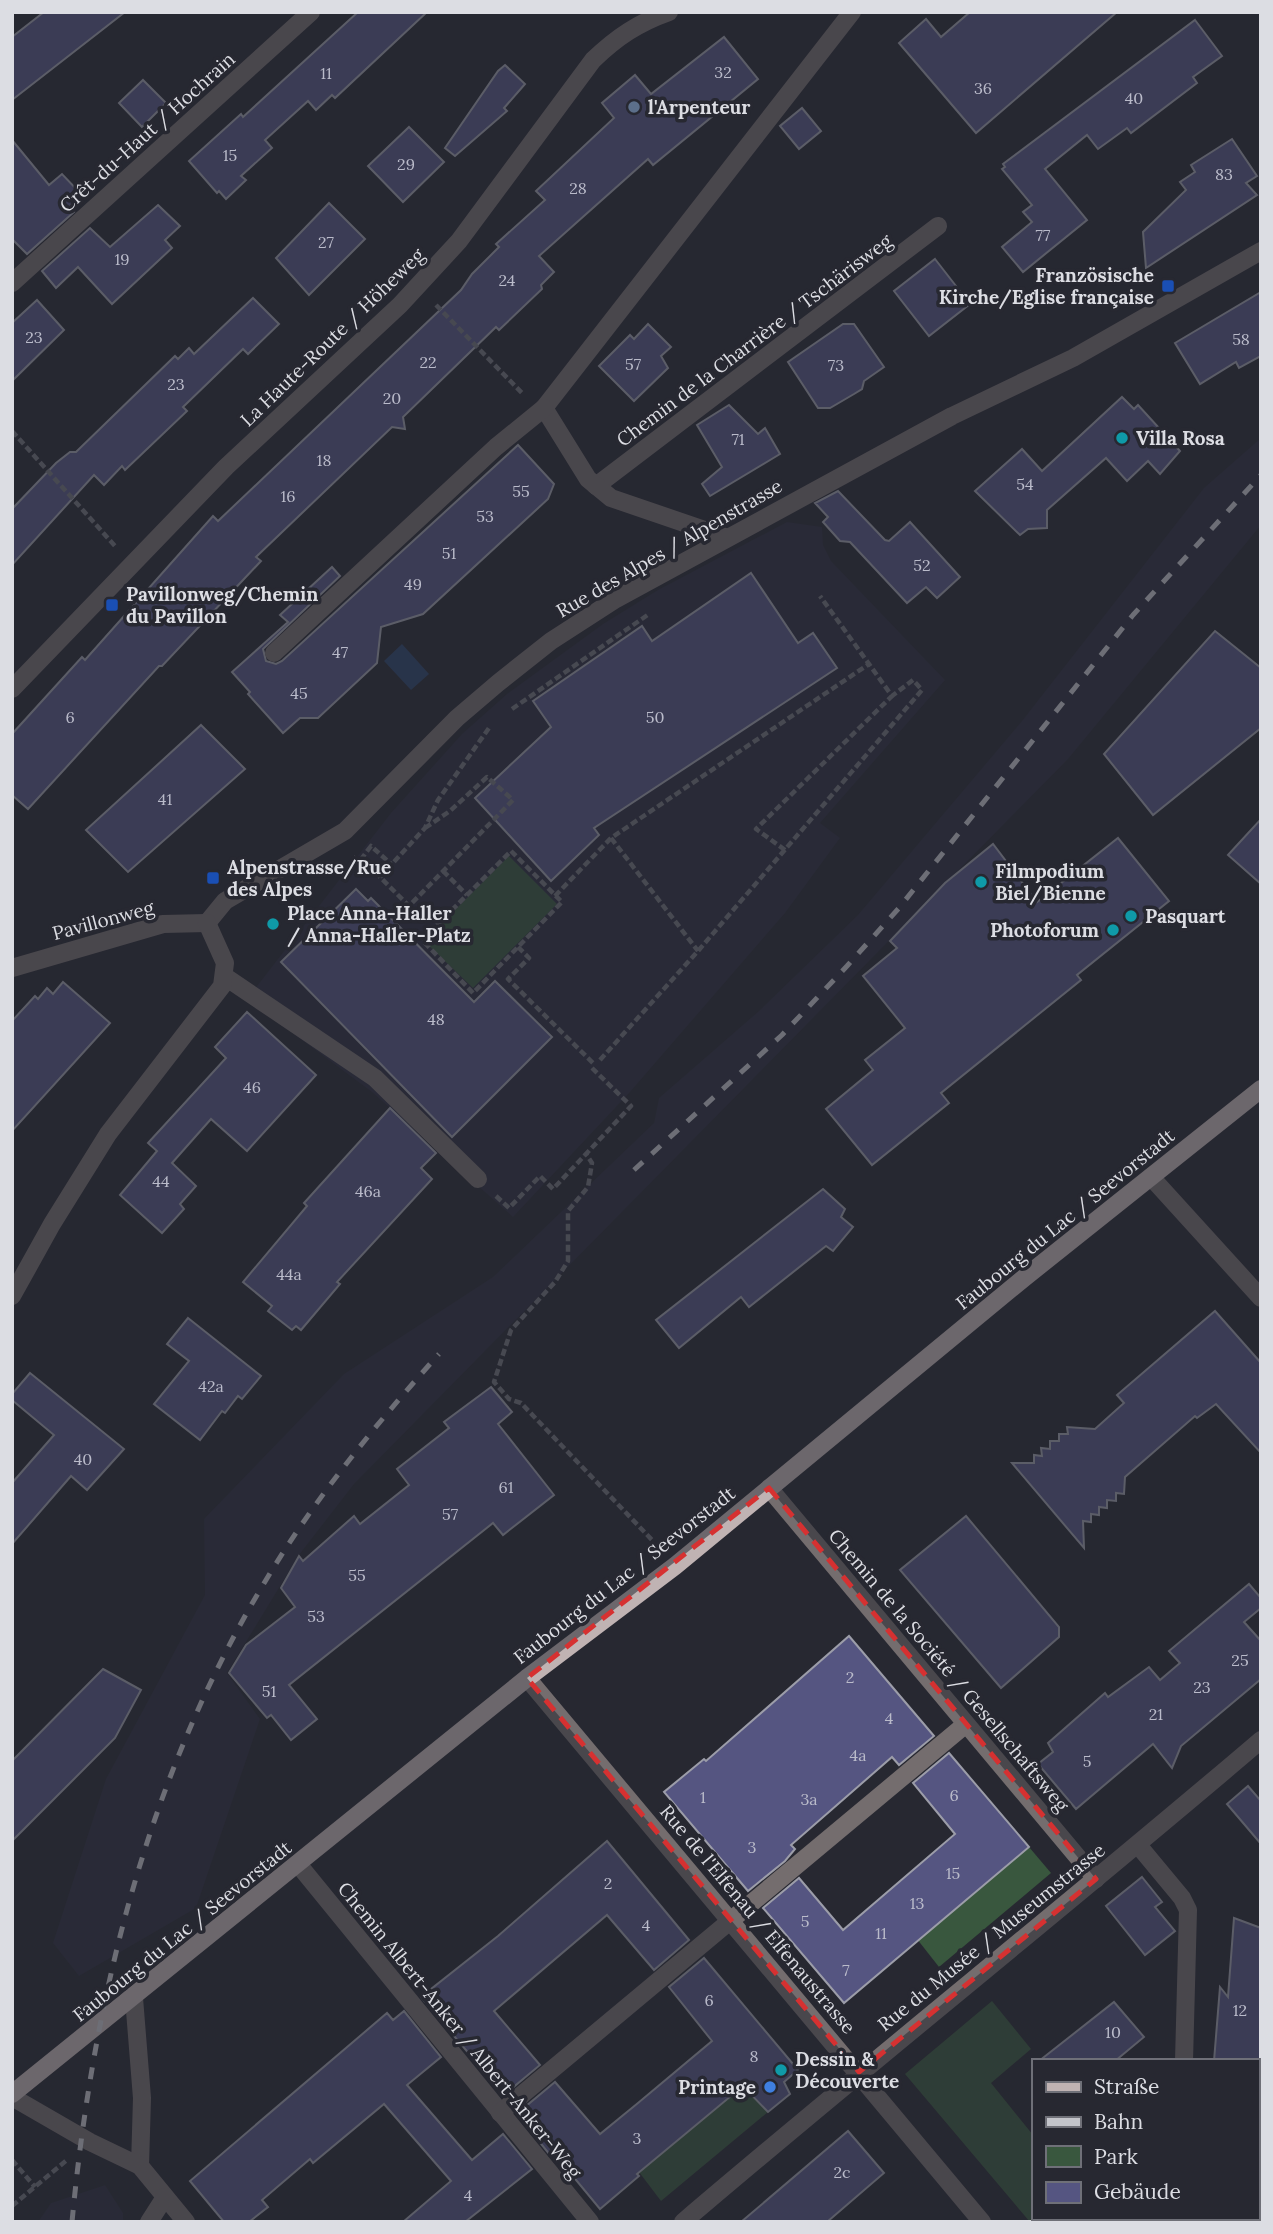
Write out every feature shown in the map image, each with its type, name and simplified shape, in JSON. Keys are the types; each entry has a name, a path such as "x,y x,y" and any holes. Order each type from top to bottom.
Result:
{"main road":[{"name":"Faubourg du Lac / Seevorstadt","path":"12,2095 527,1678 675,1566 1261,1089"}],"street":[{"name":"Crêt-du-Haut / Hochrain","path":"12,283 311,12"},
{"name":"La Haute-Route / Höheweg","path":"12,689 226,467 418,286 459,242 593,60 617,36 640,23 669,12"},
{"path":"274,653 496,447 544,408 852,12"},
{"name":"Chemin de la Charrière / Tschärisweg","path":"596,486 938,226"},
{"name":"Rue des Alpes / Alpenstrasse","path":"207,923 225,901 345,831 457,718 551,641 616,599 725,537 952,416 1073,358 1261,251"},
{"path":"544,408 588,479 596,486 627,504 725,537"},
{"path":"12,1296 52,1224 108,1134 222,986 225,963 218,942 207,923"},
{"name":"Pavillonweg","path":"12,968 163,925 207,923"},
{"path":"223,976 376,1077 478,1179"},
{"path":"1151,1177 1261,1298"},
{"name":"Chemin de la Société / Gesellschaftsweg","path":"769,1488 1096,1879"},
{"name":"Rue de l'Elfenau / Elfenaustrasse","path":"527,1678 982,2222"},
{"path":"500,2113 966,1724"},
{"name":"Rue du Musée / Museumstrasse","path":"683,2222 859,2072 1138,1845 1261,1740"},
{"path":"1138,1845 1182,1898 1188,1910 1184,2059"},
{"name":"Chemin Albert-Anker / Albert-Anker-Weg","path":"298,1864 590,2222"},
{"path":"134,1998 142,2098 140,2166"},
{"path":"12,2095 90,2141 140,2166 186,2222"},
{"path":"149,2222 165,2197"}],"path":[{"path":"418,286 529,401 544,408"},
{"path":"12,431 132,565"},
{"path":"820,596 892,696"},
{"path":"508,712 653,611"},
{"path":"555,896 611,838 869,664"},
{"path":"600,1060 698,951 785,850 922,690 913,680 892,696 756,829 785,850"},
{"path":"425,828 438,800 479,741 499,720"},
{"path":"487,777 513,800 409,906 380,877 425,828 450,811 487,777"},
{"path":"611,838 698,951"},
{"path":"362,858 371,846 391,864"},
{"path":"511,851 555,896 562,902 473,993 422,940 511,851"},
{"path":"443,871 467,895"},
{"path":"478,1179 509,1208 540,1176 553,1189 631,1106 508,979 529,958 518,947"},
{"path":"586,1154 592,1163 588,1187 568,1211 568,1261 555,1282 511,1330 495,1382 509,1399 521,1403 653,1541"},
{"path":"12,2206 90,2141"},
{"path":"12,2160 35,2187"}],"highlighted area":[{"path":"769,1488 1096,1879 859,2072 527,1678"}],"shaded area":[{"path":"1261,438 1261,525 1068,759 354,1484 299,1555 227,1673 260,1719 196,1908 79,1976 53,1943 106,1779 205,1595 204,1519 344,1374 493,1277 654,1123 659,1098 759,1011 858,915 1022,721 1204,488"},
{"path":"787,522 822,527 823,545 831,561 945,680 820,823 840,838 785,913 630,1092 513,1217 372,1092 247,999 391,813 462,734 507,694 603,624 658,590"},
{"path":"105,2185 123,2213 123,2222 38,2222 51,2203"}],"green space":[{"path":"509,856 557,904 473,988 424,941"},
{"path":"1029,1847 1051,1873 939,1967 917,1939"},
{"path":"992,2001 1031,2049 991,2083 1032,2134 1030,2222 905,2074"},
{"path":"743,2086 768,2112 661,2201 639,2172"}],"water":[{"path":"402,644 429,674 411,690 384,661"}],"building":[{"path":"44,12 125,12 12,100 12,37"},
{"path":"358,12 427,12 335,98 332,95 316,110 308,101 265,140 272,148 241,176 246,180 226,199 219,191 217,193 189,161 241,114 243,117"},
{"path":"970,12 1117,12 976,133 899,43 926,19 941,37"},
{"path":"1195,20 1222,56 1193,77 1197,83 1131,133 1127,128 1098,149 1087,135 1045,169 1087,220 1023,272 1002,247 1032,222 1023,212 1032,205 1002,169 1005,167 1003,164"},
{"path":"724,37 758,79 653,165 648,159 539,256 554,272 541,285 542,289 499,330 496,327 403,417 405,429 392,427 256,557 261,561 162,666 159,666 28,809 12,795 12,734 82,657 85,660 213,516 218,521 461,290 472,274 499,247 496,244 545,200 536,191 614,118 602,103 635,75 651,94"},
{"path":"505,65 525,84 504,108 507,111 455,156 445,148 498,71"},
{"path":"143,80 166,103 142,127 119,103"},
{"path":"802,108 821,131 799,149 780,126"},
{"path":"409,127 444,162 403,202 368,166"},
{"path":"1232,139 1257,176 1246,183 1257,195 1146,268 1143,232 1186,190 1180,182 1195,172 1191,165"},
{"path":"12,140 49,185 62,174 82,195 69,207 74,212 27,254 12,239"},
{"path":"329,203 365,239 309,295 276,258"},
{"path":"158,205 180,226 165,240 172,248 112,304 78,267 56,288 42,271 90,228 110,247"},
{"path":"935,259 970,304 929,336 894,291"},
{"path":"1261,292 1261,356 1239,368 1236,362 1200,384 1175,343"},
{"path":"253,298 279,324 248,354 243,349 183,407 187,411 125,470 122,466 104,485 94,475 12,565 12,509 56,463 70,452 76,452 175,356 178,359 189,348 194,354"},
{"path":"37,300 64,330 12,381 12,323"},
{"path":"648,324 671,347 661,356 668,368 634,401 599,366 630,335 634,339"},
{"path":"843,324 854,324 884,367 864,381 862,389 854,394 830,408 818,408 788,362"},
{"path":"1122,397 1134,409 1138,405 1180,451 1160,474 1148,461 1127,481 1106,458 1047,510 1047,528 1028,529 1020,535 975,491 1022,449 1042,471"},
{"path":"729,405 758,434 765,428 780,454 710,496 702,484 722,467 697,425"},
{"path":"518,445 554,484 548,499 423,614 381,627 377,663 318,718 300,718 283,733 232,672 288,622 280,615 332,567 340,576 263,649 266,661 276,664 282,661"},
{"path":"838,491 885,540 889,541 910,522 960,577 937,598 926,587 907,603 850,542 840,541 823,522 828,517 815,503"},
{"path":"751,573 798,643 813,633 837,668 594,828 599,835 551,881 475,798 551,727 533,701 642,626 652,641"},
{"path":"1215,631 1261,668 1261,728 1153,815 1104,754"},
{"path":"201,725 245,769 128,872 86,830"},
{"path":"1261,819 1261,884 1228,855"},
{"path":"1118,838 1169,901 1077,975 1081,980 941,1093 949,1103 872,1165 826,1109 873,1070 865,1060 905,1028 863,976 897,948 890,941 945,883 993,844 1037,902"},
{"path":"356,889 368,901 371,898 474,1002 495,981 552,1037 452,1137 281,962"},
{"path":"63,982 110,1023 12,1131 12,1021 35,996 38,999 47,988 53,994"},
{"path":"247,1012 316,1075 247,1151 211,1119 172,1163 196,1186 180,1204 184,1209 162,1233 120,1195 157,1151 148,1143 226,1058 215,1047"},
{"path":"390,1108 436,1153 421,1168 432,1179 337,1282 340,1284 301,1330 296,1326 292,1330 268,1311 272,1306 243,1282 307,1206 304,1203"},
{"path":"823,1189 845,1209 841,1217 853,1227 833,1251 826,1246 749,1307 741,1297 679,1348 656,1320"},
{"path":"1215,1311 1261,1363 1261,1453 1216,1404 1197,1418 1195,1416 1125,1477 1124,1494 1116,1493 1116,1501 1107,1500 1107,1508 1099,1507 1099,1515 1091,1514 1091,1522 1083,1521 1084,1548 1012,1463 1034,1463 1034,1455 1042,1456 1041,1448 1050,1449 1050,1441 1059,1441 1059,1434 1068,1434 1067,1427 1095,1429 1124,1403 1117,1395"},
{"path":"188,1318 261,1376 242,1399 238,1396 225,1413 222,1411 200,1440 154,1404 189,1361 167,1344"},
{"path":"30,1373 124,1449 87,1490 71,1476 12,1544 12,1483 54,1435 12,1400 12,1394"},
{"path":"491,1387 512,1412 498,1424 554,1495 503,1535 493,1523 289,1685 317,1719 291,1740 271,1715 267,1718 229,1673 246,1645 295,1607 281,1588 299,1556 303,1561 354,1516 360,1524 409,1485 397,1469 449,1428 444,1422"},
{"path":"966,1516 1059,1627 1059,1637 1001,1688 900,1570"},
{"path":"1249,1584 1261,1598 1261,1608 1244,1622 1261,1641 1261,1679 1181,1746 1172,1768 1153,1744 1076,1809 1038,1764 1053,1752 1048,1743 1105,1693 1108,1697 1149,1667 1160,1680 1180,1663 1169,1651"},
{"path":"849,1636 934,1736 899,1765 892,1757 791,1845 795,1849 785,1861 748,1891 664,1792 704,1759 706,1761"},
{"path":"103,1669 141,1690 115,1738 12,1841 12,1761"},
{"path":"949,1753 1029,1847 844,2003 763,1908 799,1878 843,1930 955,1834 913,1783"},
{"path":"1248,1786 1261,1801 1261,1844 1227,1804"},
{"path":"607,1841 689,1940 654,1970 607,1915 494,2011 540,2065 504,2095 421,1997 498,1936"},
{"path":"1142,1877 1162,1902 1155,1907 1175,1931 1145,1955 1106,1906"},
{"path":"1234,1918 1261,1928 1261,2061 1214,2059 1220,1987 1228,1997"},
{"path":"704,1958 798,2070 784,2082 790,2094 768,2112 743,2086 637,2174 639,2176 600,2209 553,2152 550,2155 521,2119 523,2117 519,2112 555,2082 600,2134 638,2103 712,2041 669,1987"},
{"path":"1114,2002 1144,2037 1117,2059 1042,2059"},
{"path":"404,2011 441,2057 407,2085 472,2160 503,2134 532,2169 465,2222 403,2222 451,2181 384,2104 313,2163 310,2159 262,2200 268,2207 249,2222 224,2222 190,2181 387,2013 393,2020"},
{"path":"848,2131 884,2173 827,2222 741,2222"}],"railway":[{"path":"634,1170 782,1035 847,966 899,908 1133,615 1261,475"},
{"path":"72,2222 95,2054 111,1972 158,1809 189,1731 225,1654 285,1550 347,1462 439,1354"}],"place":[{"name":"l'Arpenteur","path":"634,107"},
{"name":"Französische Kirche/Eglise française","path":"1168,286"},
{"name":"Villa Rosa","path":"1122,438"},
{"name":"Pavillonweg/Chemin du Pavillon","path":"112,605"},
{"name":"Alpenstrasse/Rue des Alpes","path":"213,878"},
{"name":"Filmpodium Biel/Bienne","path":"981,882"},
{"name":"Pasquart","path":"1131,916"},
{"name":"Place Anna-Haller / Anna-Haller-Platz","path":"273,924"},
{"name":"Photoforum","path":"1113,930"},
{"name":"Dessin & Découverte","path":"781,2070"},
{"name":"Printage","path":"770,2087"}]}
